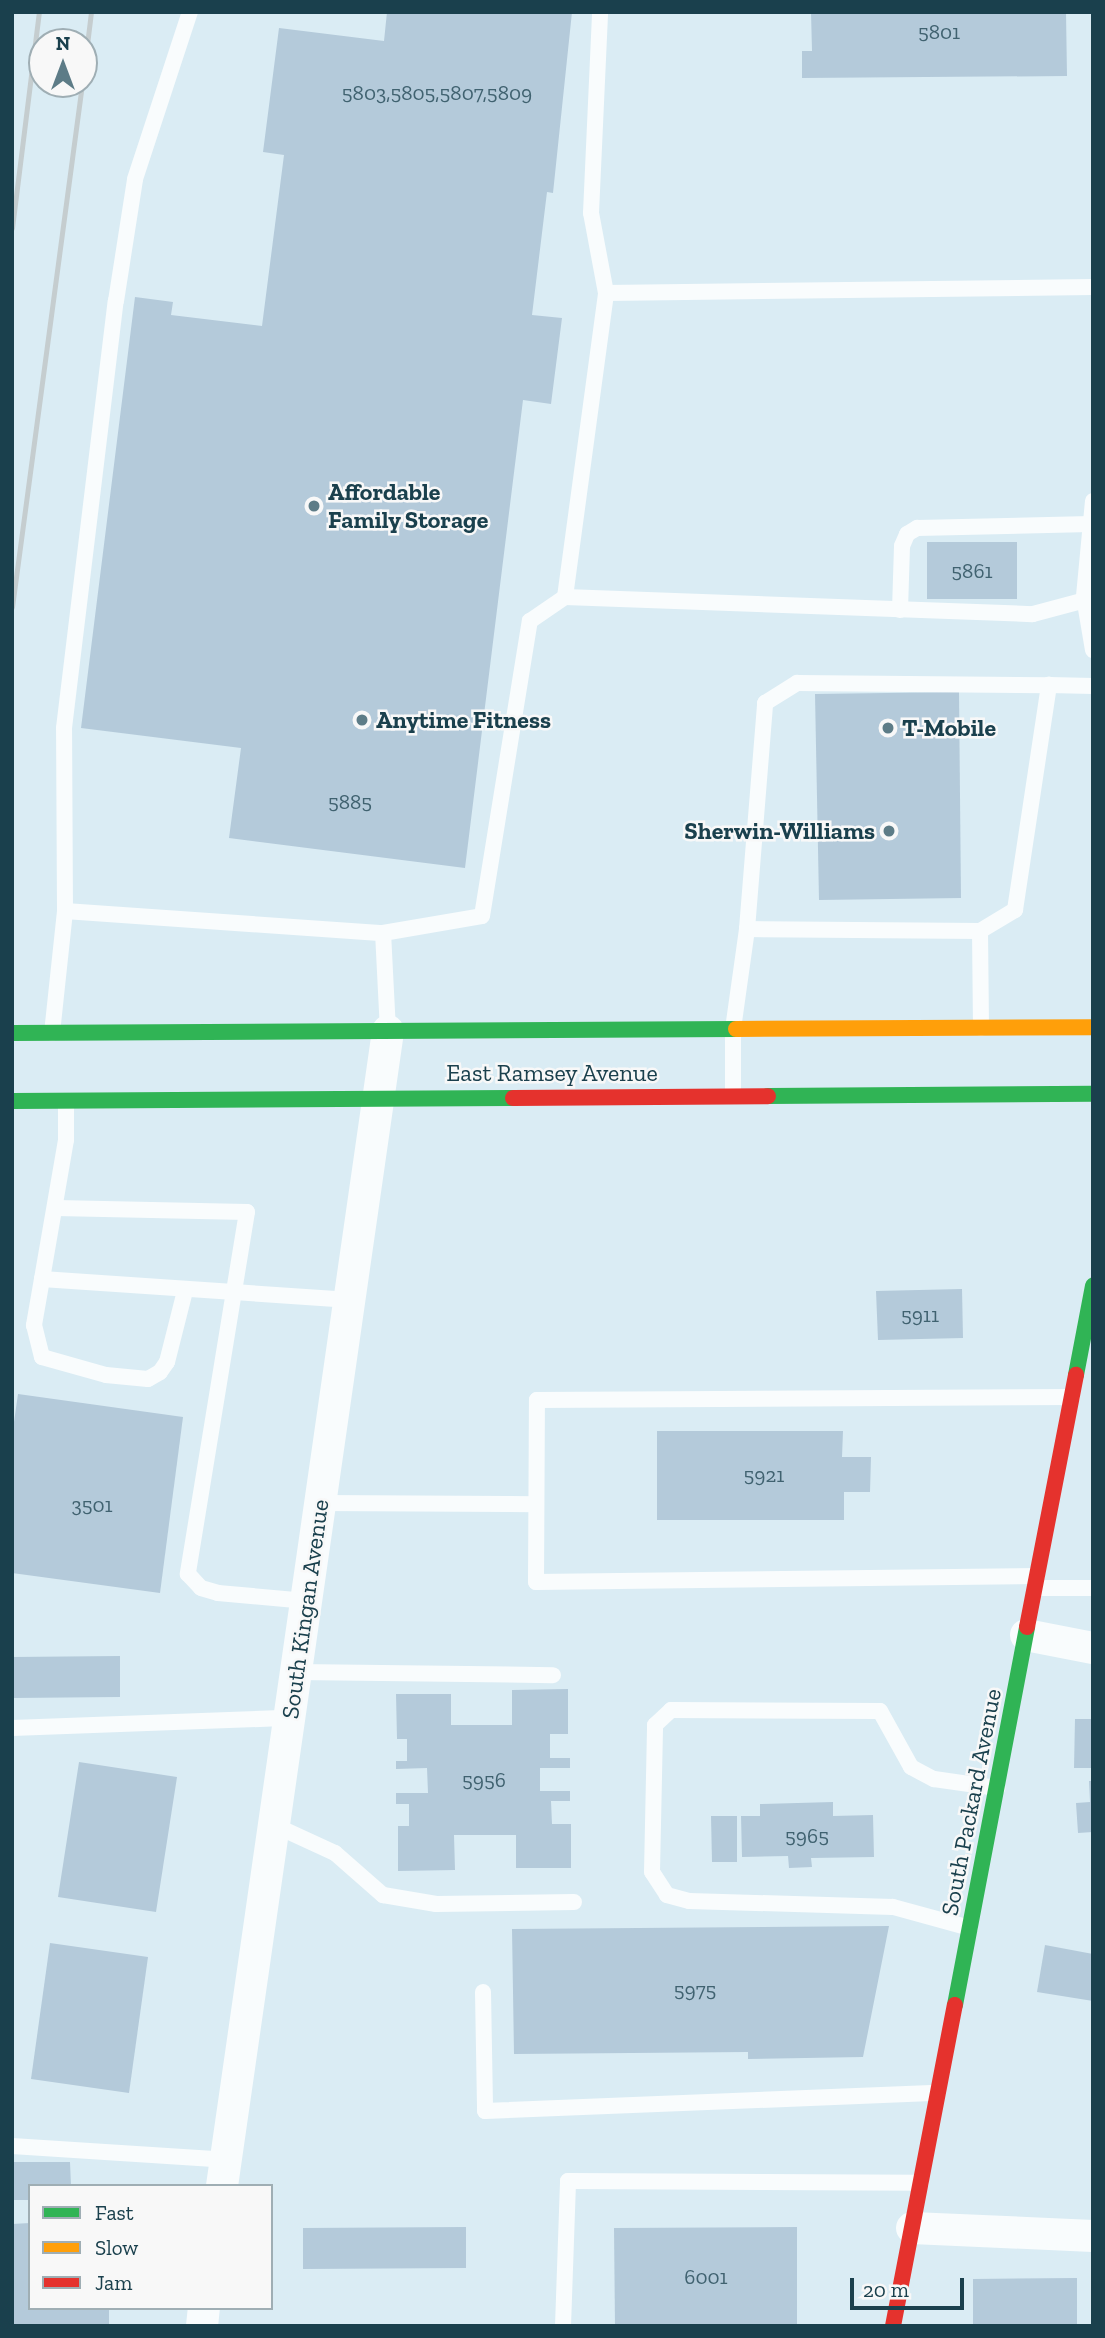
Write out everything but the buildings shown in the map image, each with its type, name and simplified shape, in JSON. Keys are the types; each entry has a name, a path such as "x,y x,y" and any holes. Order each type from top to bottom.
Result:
{"street":[{"name":"East Ramsey Avenue","path":"12,1033 1093,1027"},
{"name":"South Kingan Avenue","path":"224,2173 388,1031"},
{"name":"East Ramsey Avenue","path":"12,1101 1093,1094"},
{"name":"South Packard Avenue","path":"893,2326 1036,1582 1082,1399 1093,1286"},
{"path":"1026,1635 1093,1648"},
{"path":"912,2228 1093,2236"}],"lane":[{"path":"52,1033 65,911 64,728 116,301 135,179 190,12"},
{"path":"565,597 606,292 591,214 600,12"},
{"path":"606,292 1093,287"},
{"path":"1093,501 1088,598 1093,650"},
{"path":"901,610 902,545 907,534 917,528 1091,524"},
{"path":"65,911 383,933 482,916 530,621 565,597 1033,614 1088,598"},
{"path":"733,1096 733,1029 747,929 765,703 797,683 1093,686"},
{"path":"747,929 980,931 1015,910 1049,685"},
{"path":"980,931 981,1028"},
{"path":"383,933 388,1031"},
{"path":"66,1101 66,1140 34,1325 42,1357 106,1376 148,1379 160,1372 185,1291"},
{"path":"55,1208 247,1212 188,1574 201,1588 218,1593 306,1601"},
{"path":"42,1279 185,1291 233,1290 350,1300"},
{"path":"1082,1399 537,1400 536,1582 1036,1582 1093,1588"},
{"path":"320,1503 536,1504"},
{"path":"296,1672 553,1675"},
{"path":"970,1928 892,1907 689,1901 667,1895 652,1872 655,1725 671,1710 880,1711 911,1767 934,1779 997,1788"},
{"path":"12,1728 289,1718"},
{"path":"274,1825 335,1853 383,1895 436,1904 574,1902"},
{"path":"483,1992 485,2111 938,2093"},
{"path":"12,2146 224,2173"},
{"path":"563,2326 568,2181 921,2183"}],"railway":[{"path":"12,228 39,12"},
{"path":"89,28 91,12"},
{"path":"12,607 80,98"}],"traffic: fast":[{"path":"12,1033 736,1029"},
{"path":"768,1096 1093,1094"},
{"path":"12,1101 513,1098"},
{"path":"1076,1375 1093,1286"},
{"path":"955,2005 1027,1627"}],"traffic: slow":[{"path":"736,1029 1093,1027"}],"traffic: jam":[{"path":"513,1098 768,1096"},
{"path":"1027,1627 1076,1375"},
{"path":"893,2326 955,2005"}],"place":[{"name":"Affordable Family Storage","path":"314,506"},
{"name":"Anytime Fitness","path":"362,720"},
{"name":"T-Mobile","path":"888,728"},
{"name":"Sherwin-Williams","path":"889,831"}]}
